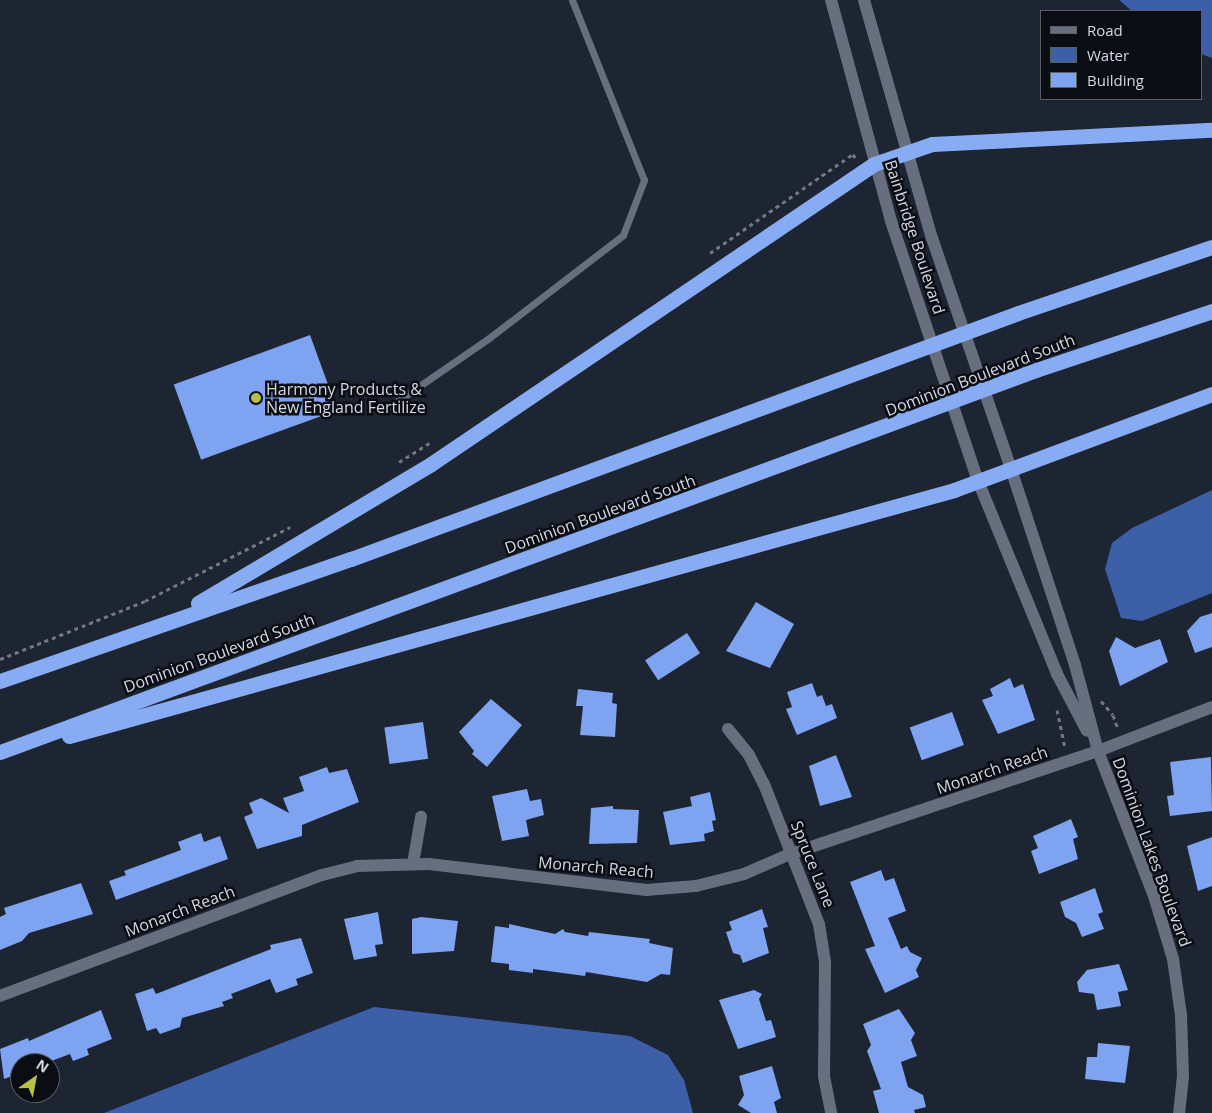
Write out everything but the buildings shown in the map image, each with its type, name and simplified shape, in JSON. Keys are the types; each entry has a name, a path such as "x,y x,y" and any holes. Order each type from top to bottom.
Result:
{"highway":[{"path":"164,622 431,464 874,164 907,150 932,144 1062,135 1212,130"},
{"path":"0,681 164,622 352,559 1018,313 1212,247"},
{"name":"Dominion Boulevard South","path":"0,754 914,418 1036,370 1212,311"},
{"path":"0,754 978,481 1212,394"}],"street":[{"name":"Bainbridge Boulevard","path":"831,0 874,164 978,481"},
{"name":"Bainbridge Boulevard","path":"864,0 932,238 1011,469"},
{"name":"Dominion Lakes Boulevard","path":"1011,469 1075,665 1098,751 1154,896 1173,959 1181,1032 1179,1113"},
{"name":"Dominion Lakes Boulevard","path":"978,481 1057,674 1098,751"},
{"name":"Monarch Reach","path":"0,996 322,875 357,866 413,864 646,890 704,884 744,874 790,854 1098,751 1212,707"},
{"name":"Spruce Lane","path":"728,729 749,755 764,784 819,924 825,962 822,1038 831,1113"},
{"path":"413,864 421,818"}],"lane":[{"path":"386,409 489,338 623,235 644,180 572,0"}],"path":[{"path":"708,255 853,154"},
{"path":"392,467 432,442"},
{"path":"0,659 145,602 293,526"}],"water":[{"path":"1119,0 1212,0 1212,58 1202,54 1202,10 1131,10"},
{"path":"1212,490 1212,593 1142,621 1121,618 1105,569 1112,543 1132,528"},
{"path":"374,1007 630,1036 668,1055 684,1080 693,1113 104,1113"}],"place":[{"name":"Harmony Products & New England Fertilize","path":"256,398"}]}
